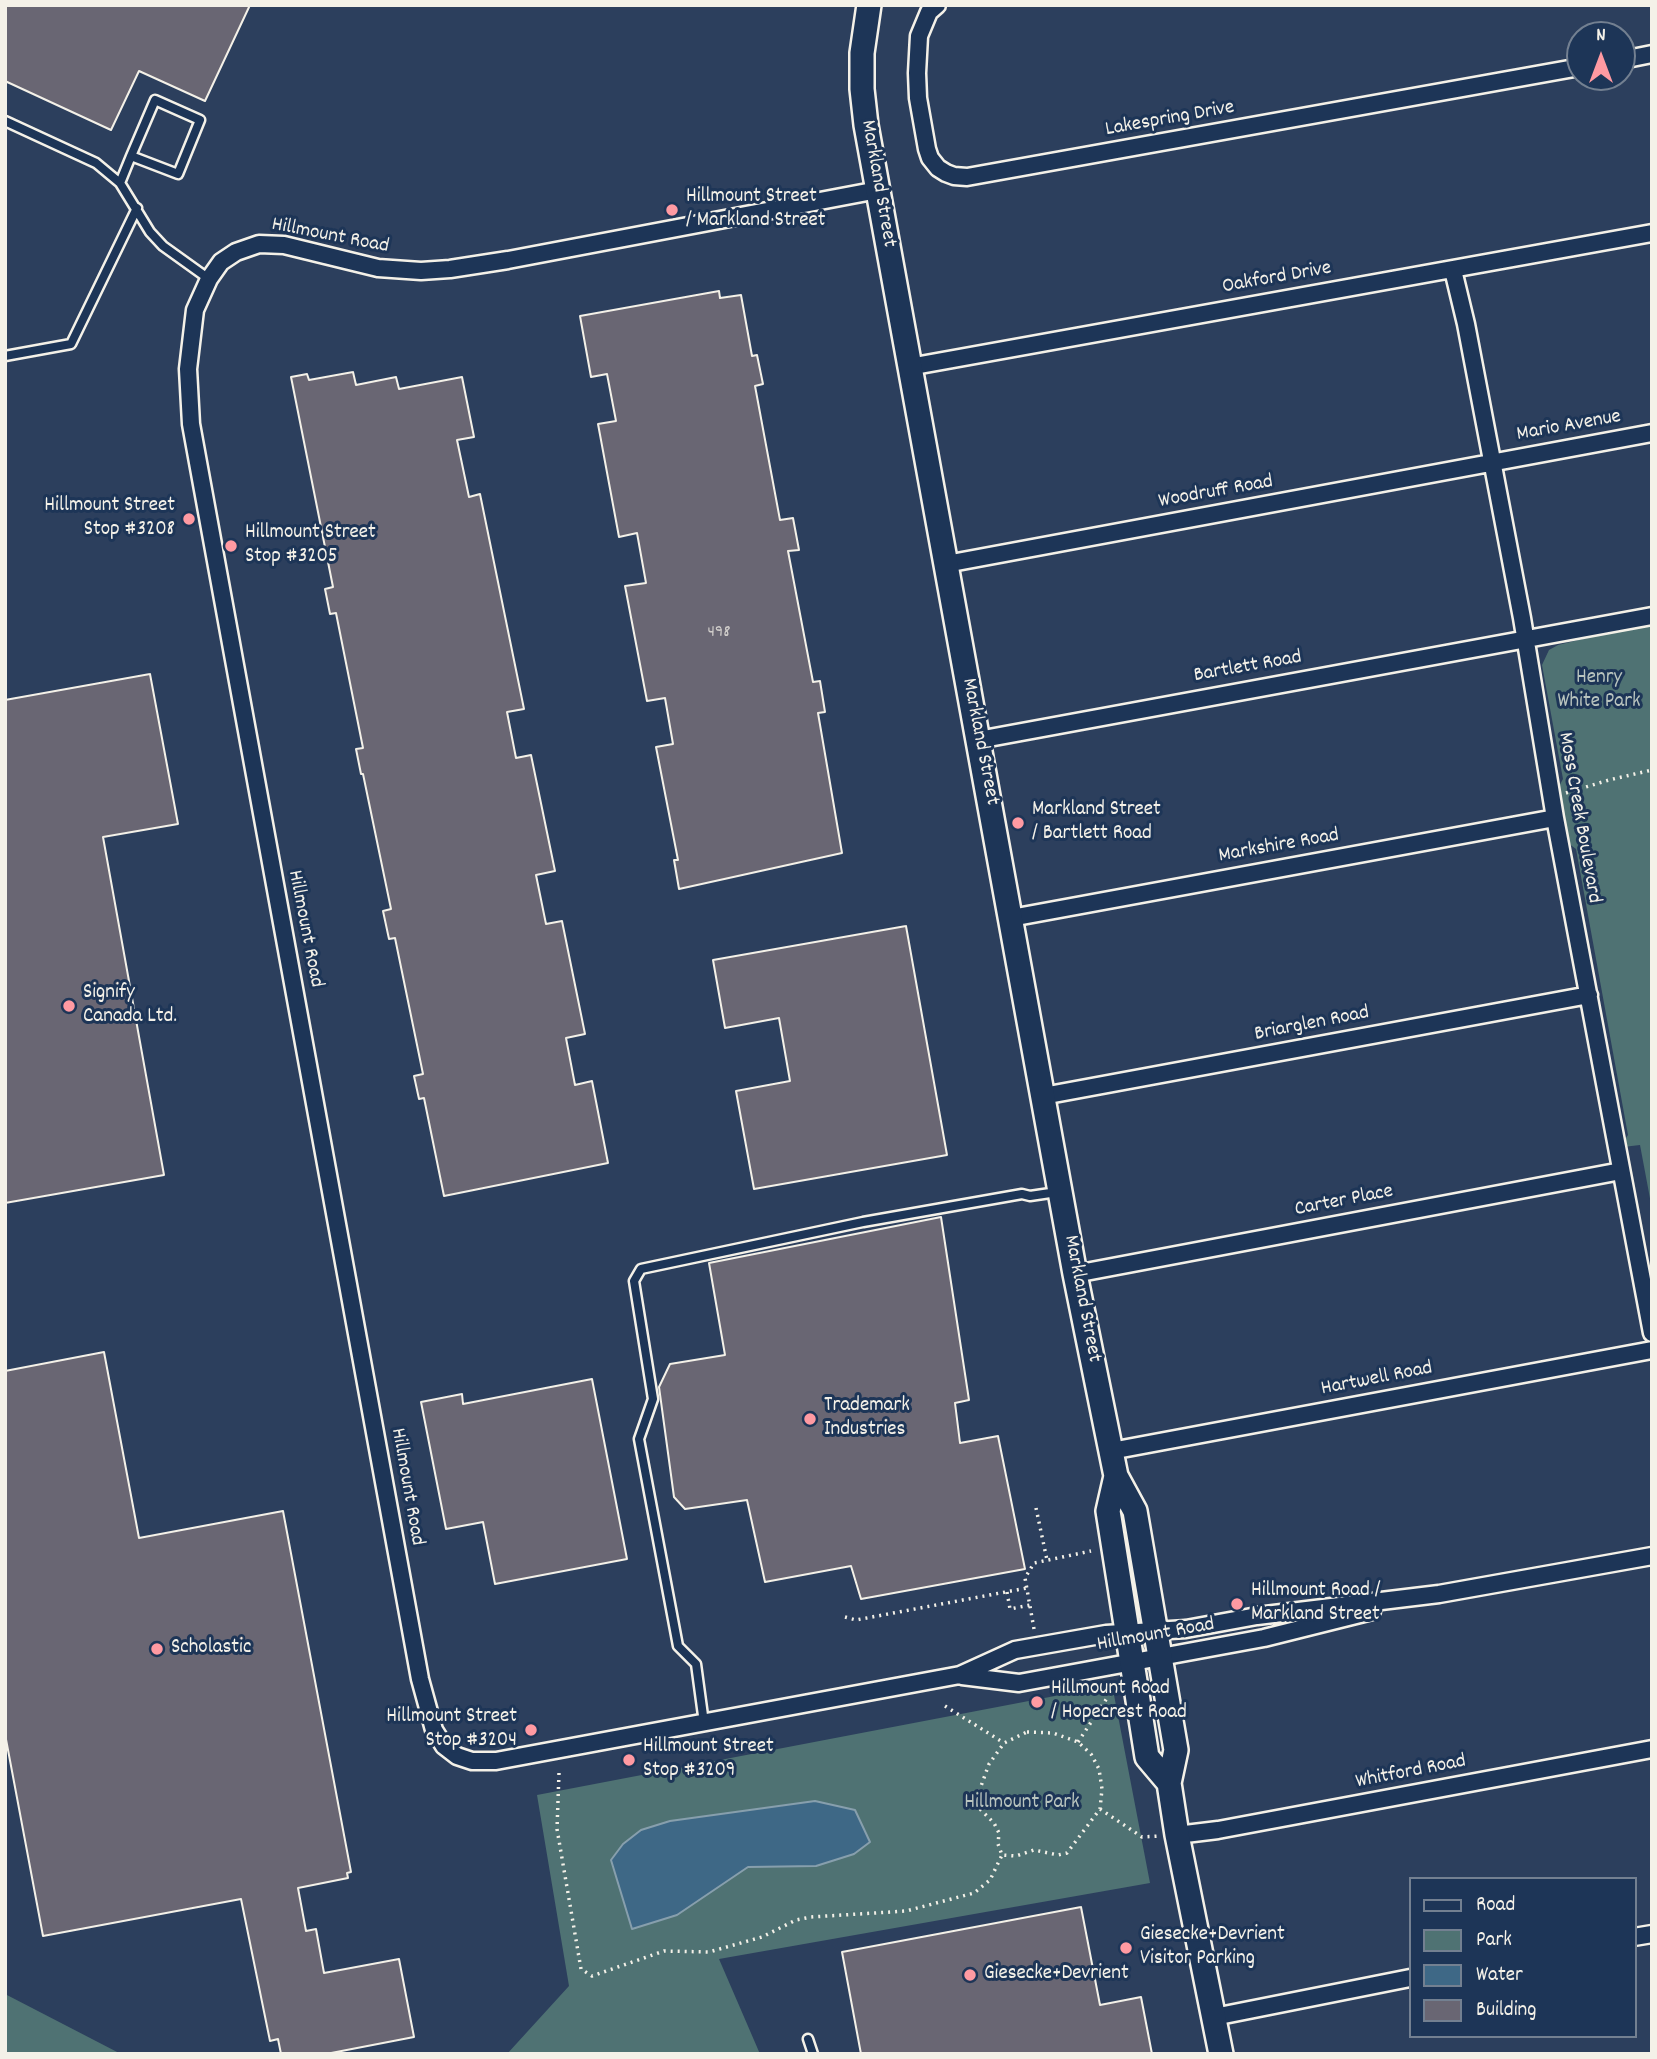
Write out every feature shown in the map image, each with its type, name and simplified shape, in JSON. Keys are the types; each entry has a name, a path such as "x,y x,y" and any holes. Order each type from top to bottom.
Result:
{"street":[{"name":"Markland Street","path":"869,5 862,53 862,89 878,190 1075,1274 1116,1476 1135,1511 1176,1750 1169,1783 1177,1835 1221,2054"},
{"name":"Lakespring Drive","path":"937,5 929,12 919,36 918,98 930,158 938,168 954,176 967,177 1566,70"},
{"name":"Hillmount Road","path":"878,190 450,269 421,271 378,268 284,245 259,244 229,256 209,279 195,310 189,346 188,390 191,425 420,1679 430,1722 439,1739 451,1752 464,1759 479,1762 504,1760 960,1675 1015,1650 1106,1634 1186,1629 1257,1616 1439,1594 1652,1556"},
{"name":"Oakford Drive","path":"909,368 1652,233"},
{"name":"Moss Creek Boulevard","path":"1453,270 1466,324 1526,639 1555,818 1652,1333"},
{"name":"Mario Avenue","path":"1493,463 1652,433"},
{"name":"Woodruff Road","path":"946,564 1493,463"},
{"name":"Bartlett Road","path":"978,740 1652,616"},
{"name":"Markshire Road","path":"1011,918 1555,818"},
{"name":"Briarglen Road","path":"1043,1096 1589,995"},
{"name":"Carter Place","path":"1075,1274 1621,1171"},
{"name":"Hartwell Road","path":"1111,1451 1652,1350"},
{"name":"Markland Street","path":"1116,1476 1108,1511 1147,1757 1169,1783"},
{"name":"Hillmount Road","path":"960,1675 1019,1682 1132,1663 1264,1638 1439,1594"},
{"name":"Whitford Road","path":"1177,1835 1218,1830 1652,1749"},
{"path":"1214,2017 1408,1978"}],"lane":[{"path":"120,183 131,156 155,100 200,120 178,174 131,156"},
{"path":"5,121 96,163 120,183 150,232 163,246 209,279"},
{"path":"5,356 71,344 137,208"},
{"path":"704,1723 696,1664 678,1646 639,1439 653,1399 634,1281 641,1269 863,1222 1022,1194 1030,1196 1060,1192"},
{"path":"808,2039 813,2054"}],"path":[{"path":"1563,794 1652,770"},
{"path":"1036,1508 1047,1560"},
{"path":"1035,1635 1025,1578 1034,1563 1091,1551"},
{"path":"845,1617 856,1620 1027,1588"},
{"path":"1007,1592 1010,1609 1030,1605"},
{"path":"1078,1742 1115,1686"},
{"path":"945,1706 1004,1743"},
{"path":"559,1773 557,1829 581,1969 592,1976 664,1951 709,1952 762,1937 796,1920 906,1911 974,1893 990,1880 1002,1855 995,1823 980,1809 976,1800 989,1764 1004,1743 1027,1732 1053,1732 1078,1742 1091,1754 1099,1769 1102,1789 1100,1810 1067,1853 1058,1855 1034,1850 1016,1856 1002,1855"},
{"path":"1100,1810 1142,1838 1177,1835"}],"green space":[{"name":"Henry White Park","path":"1652,625 1652,1209 1640,1145 1623,1147 1622,1144 1628,1135 1576,849 1568,843 1558,788 1563,779 1542,665 1549,650 1558,645"},
{"name":"Hillmount Park","path":"1102,1687 1114,1695 1150,1883 719,1959 760,2054 507,2054 569,1986 537,1795"},
{"path":"5,1994 121,2054 5,2054"}],"water":[{"path":"815,1801 855,1810 870,1842 854,1854 816,1866 748,1867 677,1915 632,1929 611,1860 623,1844 641,1830 670,1821"}],"building":[{"path":"5,5 250,5 205,101 139,71 111,130 5,81"},
{"path":"719,291 720,298 741,295 752,356 757,355 763,384 755,386 780,520 793,518 799,550 788,551 813,682 820,681 825,712 818,713 842,853 679,889 674,860 678,860 656,747 673,744 665,698 647,701 625,586 646,583 637,533 619,537 598,424 616,421 607,374 591,377 580,316"},
{"path":"353,372 356,385 396,377 399,389 462,377 474,437 457,440 469,497 480,494 524,709 507,712 516,758 531,755 555,871 536,875 546,924 562,921 585,1034 566,1038 575,1085 592,1081 608,1163 444,1196 424,1098 419,1099 414,1076 423,1074 395,938 389,939 383,911 391,909 356,749 363,748 336,613 330,614 325,589 333,587 291,377 307,374 309,380"},
{"name":"Signify Canada Ltd.","path":"150,674 178,824 103,837 164,1175 5,1203 5,700"},
{"path":"906,926 947,1155 754,1189 736,1091 790,1081 779,1018 725,1028 713,960"},
{"name":"Trademark Industries","path":"941,1217 969,1400 955,1403 960,1443 998,1436 1025,1569 861,1599 851,1566 765,1582 747,1500 685,1509 674,1497 659,1387 670,1364 725,1355 709,1263"},
{"name":"Scholastic","path":"104,1352 139,1538 283,1511 351,1872 347,1873 348,1878 298,1888 306,1931 316,1929 324,1973 399,1959 414,2037 326,2054 281,2054 278,2039 270,2041 241,1899 43,1936 5,1734 5,1371"},
{"path":"592,1379 627,1559 495,1584 483,1522 446,1529 421,1402 462,1394 463,1404"},
{"name":"Giesecke+Devrient","path":"1081,1907 1100,2005 1141,1997 1152,2054 861,2054 842,1952"}],"place":[{"name":"Hillmount Street / Markland Street","path":"672,210"},
{"name":"Hillmount Street Stop #3208","path":"189,519"},
{"name":"Hillmount Street Stop #3205","path":"231,546"},
{"name":"Markland Street / Bartlett Road","path":"1018,823"},
{"name":"Signify Canada Ltd.","path":"69,1006"},
{"name":"Trademark Industries","path":"810,1419"},
{"name":"Hillmount Road / Markland Street","path":"1237,1604"},
{"name":"Scholastic","path":"157,1649"},
{"name":"Hillmount Road / Hopecrest Road","path":"1037,1702"},
{"name":"Hillmount Street Stop #3204","path":"531,1730"},
{"name":"Hillmount Street Stop #3209","path":"629,1760"},
{"name":"Giesecke+Devrient Visitor Parking","path":"1126,1948"},
{"name":"Giesecke+Devrient","path":"970,1975"}]}
